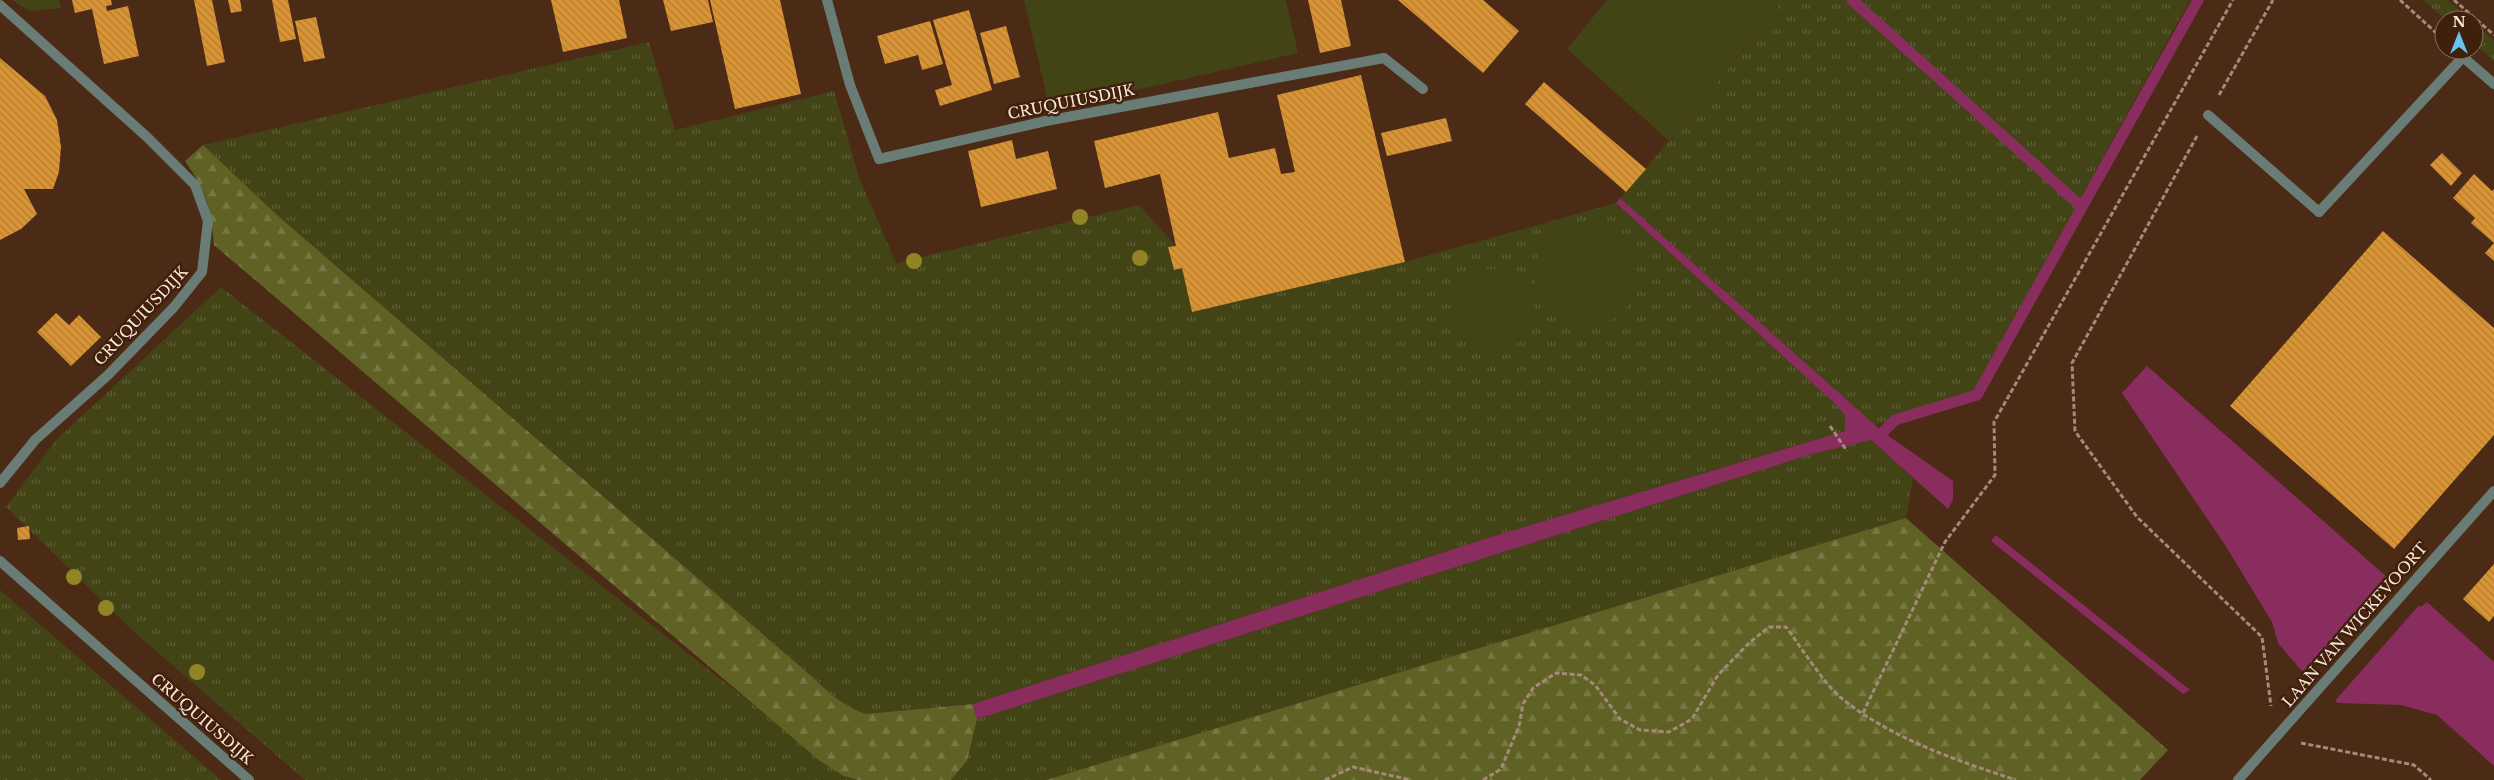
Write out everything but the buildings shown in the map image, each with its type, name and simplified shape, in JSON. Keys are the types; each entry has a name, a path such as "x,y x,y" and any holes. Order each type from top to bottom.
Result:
{"street":[{"name":"CRUQUIUSDIJK","path":"827,0 850,85 879,159 1046,121 1384,58 1423,89"},
{"name":"CRUQUIUSDIJK","path":"0,5 147,137 195,185 208,221 202,272 174,307 108,375 35,440 0,482"},
{"path":"2208,114 2319,212 2462,57 2494,84"},
{"name":"LAAN VAN WICKEVOORT","path":"2238,780 2494,491"},
{"name":"CRUQUIUSDIJK","path":"0,561 249,780"}],"path":[{"path":"1864,713 1945,542 1995,475 1994,422 2233,0"},
{"path":"2273,0 2208,114 2072,363 2075,431 2137,518 2262,637 2275,738 2414,765 2431,780"},
{"path":"2400,0 2434,31"},
{"path":"2454,0 2494,35"},
{"path":"1830,426 1847,451"},
{"path":"1483,780 1502,769 1519,726 1523,704 1533,688 1556,673 1581,675 1595,685 1620,719 1640,730 1669,732 1692,719 1718,675 1749,643 1769,627 1786,627 1839,696 1880,725 1920,744 2016,780"},
{"path":"1324,780 1353,767 1411,780"}],"green space":[{"path":"12,0 59,0 61,8 29,11"},
{"path":"1024,0 1286,0 1298,53 1050,110"},
{"path":"1607,0 1783,0 1669,141 1567,49"},
{"path":"1783,0 2190,0 1969,399 1875,425 1620,198 1669,141"},
{"path":"2423,0 2448,0 2460,10 2434,10"},
{"path":"2484,32 2494,40 2494,61 2484,52"},
{"path":"649,42 675,130 834,91 859,177 896,263 1139,205 1176,246 1168,248 1174,270 1182,268 1192,312 1405,262 1616,203 1833,402 1845,415 1845,431 1491,537 973,704 866,714 850,707 829,692 277,215 203,145"},
{"path":"203,145 277,215 835,697 857,711 866,714 973,704 977,719 967,761 951,780 858,780 844,776 820,761 214,245 207,201 185,161"},
{"path":"1586,225 1596,226 1615,233 1629,247 1636,266 1636,286 1629,305 1615,319 1596,326 1586,327 1576,326 1557,319 1543,305 1536,286 1535,276 1536,266 1543,247 1557,233 1576,226"},
{"path":"1493,269 1509,272 1522,281 1531,294 1534,310 1531,326 1522,339 1509,348 1493,351 1477,348 1464,339 1455,326 1452,310 1455,294 1464,281 1477,272"},
{"path":"221,287 844,776 859,780 305,780 132,630 6,507 56,440"},
{"path":"1871,440 1913,478 1906,518 1046,780 951,780 967,761 977,719 1812,454"},
{"path":"1906,518 2168,750 2140,780 1046,780"},
{"path":"0,590 221,780 0,780"}],"shaded area":[{"path":"1620,198 1883,432 1953,481 1953,500 1948,509 1871,440 1812,454 977,719 973,704 1491,537 1845,431 1845,415 1833,402 1616,203"},
{"path":"2147,366 2421,607 2427,602 2494,662 2494,766 2437,715 2401,705 2338,703 2301,670 2278,643 2272,622 2225,545 2122,393"},
{"path":"1996,535 2190,690 2183,694 1991,541"}],"pier":[{"path":"2389,575 2421,603 2334,702 2302,674"}],"waterway":[{"path":"1852,0 2082,207 1977,395 1895,420 1883,432"},
{"path":"2082,207 2198,0"}]}
